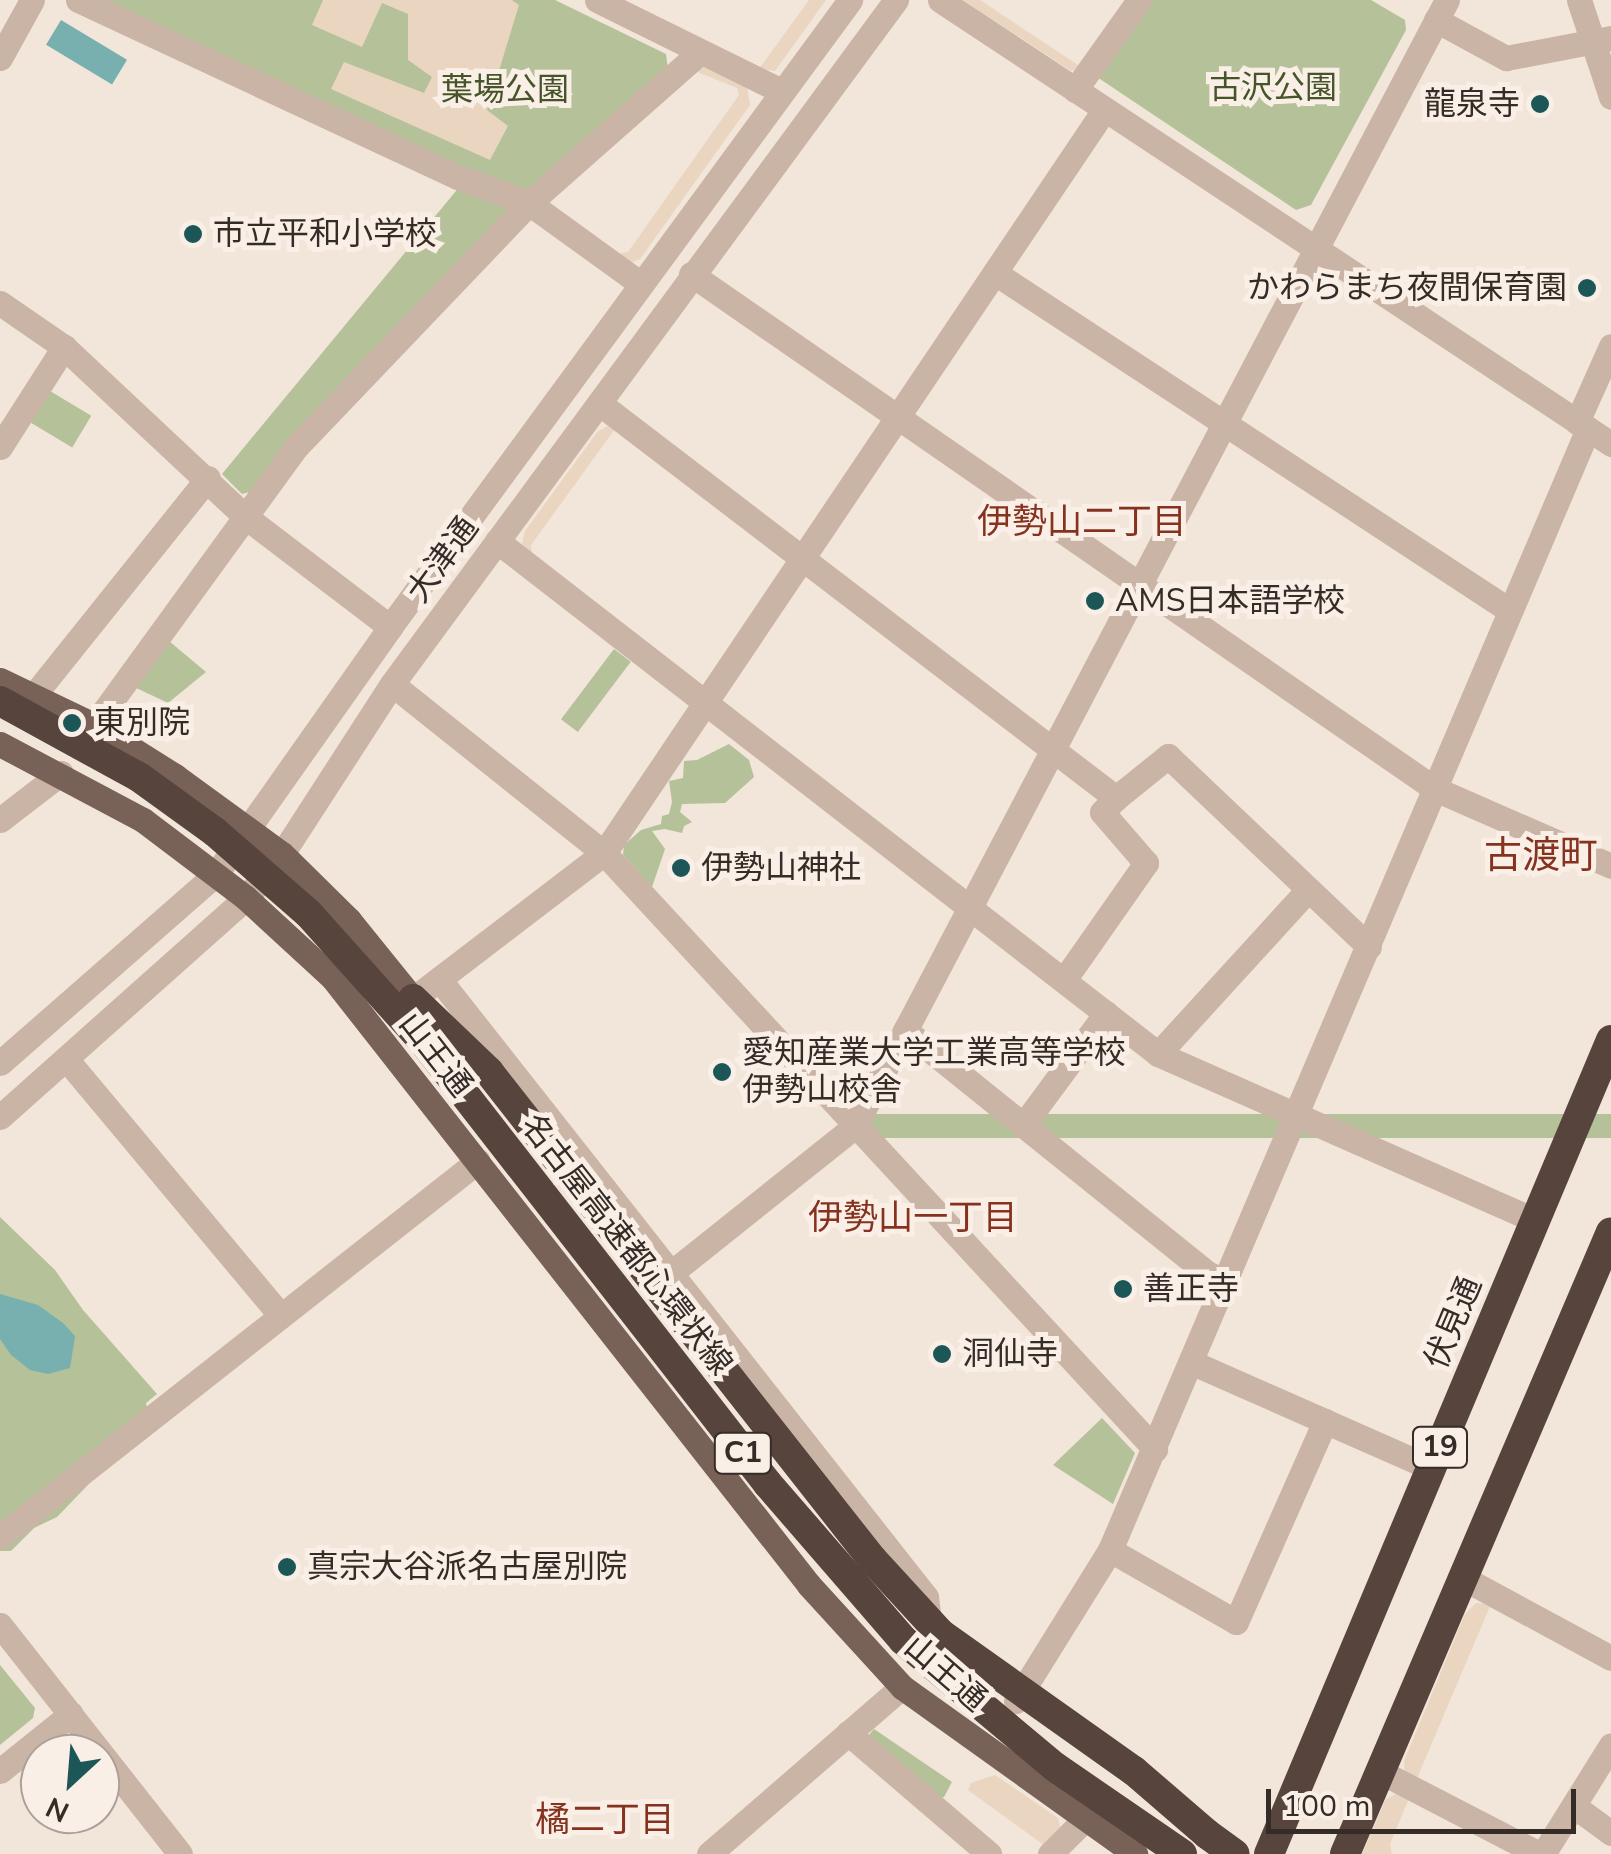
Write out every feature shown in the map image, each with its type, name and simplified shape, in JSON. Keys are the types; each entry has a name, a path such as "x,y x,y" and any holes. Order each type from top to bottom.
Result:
{"highway":[{"name":"名古屋高速都心環状線","path":"0,701 88,746 178,802 308,913 422,1041 768,1484 892,1628 1054,1767 1182,1854"},
{"path":"412,999 489,1072 872,1559 941,1634 1134,1772 1233,1854"},
{"name":"伏見通","path":"1269,1854 1611,1040"},
{"name":"19","path":"1345,1854 1608,1248"}],"main road":[{"name":"山王通","path":"0,680 94,725 282,854 349,920 848,1550 931,1640 1233,1854"},
{"name":"山王通","path":"1,746 61,772 143,820 246,898 332,978 809,1585 902,1687 1135,1854"}],"street":[{"path":"0,58 32,0"},
{"path":"78,0 458,177 529,203 642,284"},
{"name":"大津通","path":"0,1063 216,874 390,627 850,0"},
{"name":"大津通","path":"0,1117 246,898 282,854 392,684 896,0"},
{"path":"940,0 1611,444"},
{"path":"1075,90 1139,0"},
{"path":"1579,0 1602,40 1611,96"},
{"path":"605,2 781,91"},
{"path":"671,1273 855,1126 1316,248 1435,8 1506,58 1602,40"},
{"path":"94,725 297,446 529,203 700,52"},
{"path":"412,999 604,854 1104,110"},
{"path":"995,273 1510,610"},
{"path":"691,274 1435,790 1611,866"},
{"path":"0,302 64,347 248,518 390,627"},
{"path":"1016,1701 1110,1550 1155,1450 1510,610 1611,346"},
{"path":"0,448 64,347"},
{"path":"599,403 1116,798"},
{"path":"34,695 208,478"},
{"path":"497,540 1158,1054 1535,1220"},
{"path":"392,684 604,854 1155,1450"},
{"path":"1064,980 1146,863 1102,812 1168,756 1368,948"},
{"path":"0,820 61,772"},
{"path":"1158,1054 1308,890"},
{"name":"山王通","path":"439,979 926,1597 931,1640"},
{"path":"1024,1124 1106,1013"},
{"path":"905,1030 1209,1274 1226,1282"},
{"path":"67,1060 280,1316"},
{"path":"0,1537 478,1162"},
{"path":"1193,1363 1431,1468"},
{"path":"1110,1550 1236,1622 1326,1421"},
{"path":"1464,1579 1611,1658"},
{"path":"0,1625 180,1854"},
{"path":"709,1854 902,1687"},
{"path":"0,1770 71,1714"},
{"path":"848,1733 989,1854"},
{"path":"1380,1770 1541,1854 1611,1744"},
{"path":"1574,1806 1611,1833"},
{"path":"1050,1854 1085,1819"}],"green space":[{"name":"葉場公園","path":"100,0 555,0 666,54 668,70 253,491 242,494 222,474 470,174"},
{"name":"古沢公園","path":"1152,0 1371,0 1405,20 1406,30 1311,205 1296,210 1097,77"},
{"path":"45,388 91,416 72,448 26,420"},
{"path":"169,641 206,672 168,703 130,685"},
{"path":"614,649 631,662 578,732 561,719"},
{"path":"729,744 749,760 754,777 725,803 682,804 680,812 692,822 684,826 682,833 652,831 665,849 652,887 623,855 624,845 641,830 661,824 662,816 669,814 669,781 683,778 684,761 697,760"},
{"path":"869,1114 1611,1114 1611,1138 869,1138"},
{"path":"0,1217 55,1270 83,1310 157,1394 146,1403 149,1416 112,1460 57,1517 34,1528 11,1551 0,1551"},
{"path":"1102,1418 1135,1453 1113,1504 1053,1465"},
{"path":"0,1665 35,1708 33,1718 0,1745"},
{"path":"874,1729 952,1782 944,1797 935,1799 868,1736"}],"shaded area":[{"path":"323,0 512,0 519,5 487,110 508,126 490,160 331,89 344,62 424,93 432,77 408,60 408,14 382,3 362,47 312,25"},
{"path":"809,0 826,0 775,71 753,68 761,66"},
{"path":"963,0 980,0 1081,67 1071,71"},
{"path":"704,66 747,87 750,105 640,259 628,264 550,211 545,197 550,207 618,254 628,252 739,95 737,88 695,71"},
{"path":"608,426 615,429 531,545 532,554 522,544 525,531 598,431"},
{"path":"1476,1603 1491,1604 1415,1783 1405,1774 1404,1761 1465,1614"},
{"path":"995,1775 1058,1818 1061,1830 1048,1848 968,1790 971,1783"},
{"path":"1396,1794 1410,1796 1390,1844 1392,1854 1362,1854 1386,1799"}],"water":[{"path":"61,20 127,60 112,85 46,45"},
{"path":"0,1294 38,1305 63,1323 75,1336 70,1368 48,1374 30,1370 11,1355 0,1339"}],"place":[{"name":"龍泉寺","path":"1540,104"},
{"name":"市立平和小学校","path":"193,234"},
{"name":"かわらまち夜間保育園","path":"1587,288"},
{"name":"AMS日本語学校","path":"1095,601"},
{"name":"東別院","path":"72,723"},
{"name":"伊勢山神社","path":"681,868"},
{"name":"愛知産業大学工業高等学校 伊勢山校舎","path":"722,1072"},
{"name":"善正寺","path":"1123,1289"},
{"name":"洞仙寺","path":"942,1354"},
{"name":"真宗大谷派名古屋別院","path":"287,1567"}],"district":[{"name":"伊勢山二丁目","path":"1082,522"},
{"name":"古渡町","path":"1541,856"},
{"name":"伊勢山一丁目","path":"913,1218"},
{"name":"橘二丁目","path":"605,1820"}]}
